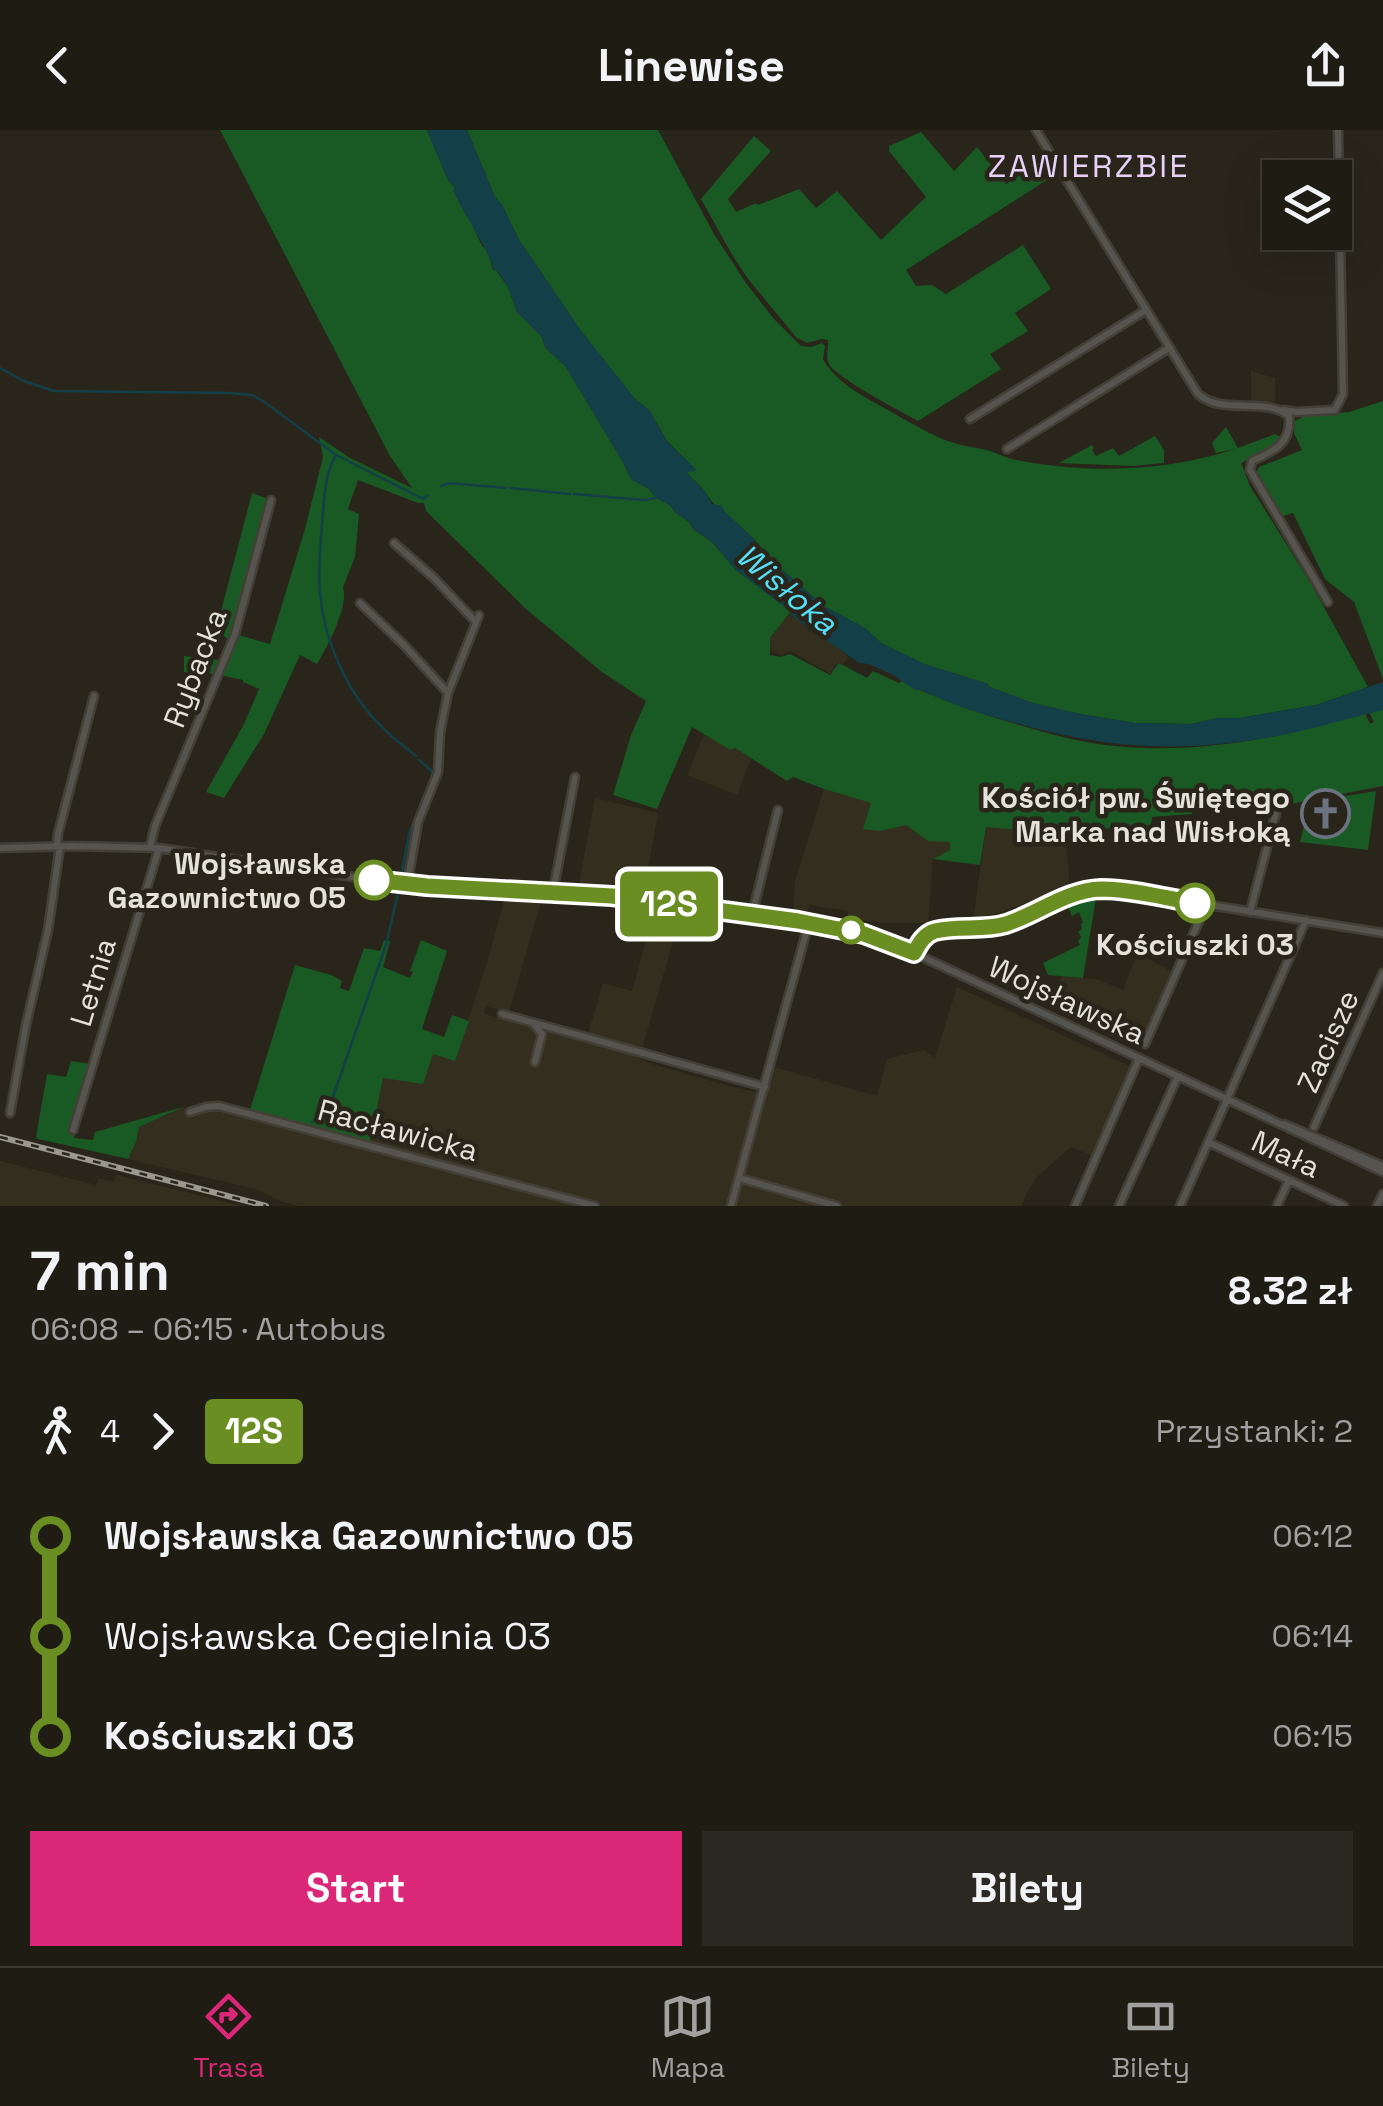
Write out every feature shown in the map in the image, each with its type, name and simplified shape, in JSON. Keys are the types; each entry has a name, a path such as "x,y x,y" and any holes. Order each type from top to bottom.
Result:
{"street":[{"path":"1036,130 1193,388 1204,400 1292,414 1334,410 1343,394 1338,130"},
{"path":"970,419 1146,310"},
{"path":"1007,448 1169,348"},
{"path":"1292,414 1284,443 1252,461 1250,470 1328,602"},
{"name":"Rybacka","path":"154,848 155,826 235,634 271,500"},
{"path":"394,543 477,618 448,693 440,732 438,772 418,822 407,885"},
{"path":"360,603 448,693"},
{"path":"10,1113 48,930 58,834 94,696"},
{"path":"553,892 575,777"},
{"path":"1250,912 1277,809"},
{"path":"752,915 778,810"},
{"name":"Wojsławska","path":"0,848 154,848 407,885 612,896 809,922 864,934 914,953 1292,1131 1383,1169"},
{"name":"Letnia","path":"73,1130 154,848"},
{"path":"914,953 925,937 937,931 1004,924 1089,890 1123,891 1383,933"},
{"path":"1145,1044 1206,905"},
{"path":"1180,1206 1306,920"},
{"path":"731,1206 809,922"},
{"name":"Zacisze","path":"1314,1127 1383,974"},
{"path":"502,1014 765,1088"},
{"path":"534,1023 542,1034 535,1062"},
{"path":"1074,1206 1140,1058"},
{"path":"1119,1206 1178,1076"},
{"name":"Racławicka","path":"190,1112 220,1106 595,1206"},
{"name":"Mała","path":"1208,1142 1344,1206"},
{"path":"739,1178 837,1206"},
{"path":"1277,1206 1289,1180"},
{"path":"1378,1206 1383,1194"}],"shaded area":[{"path":"1251,371 1275,378 1275,403 1251,401"},
{"path":"791,613 810,631 839,648 848,657 843,664 838,662 830,674 791,651 781,655 770,650 770,638"},
{"path":"704,735 751,759 737,795 687,775"},
{"path":"824,789 871,803 864,828 880,831 906,824 928,841 950,841 950,850 933,859 928,923 847,918 848,911 809,905 806,914 793,913 795,881"},
{"path":"595,798 658,813 643,895 578,889"},
{"path":"986,827 1065,831 1070,887 973,922"},
{"path":"504,901 541,902 509,1012 486,1006 484,1014 728,1086 766,1094 774,1067 877,1096 887,1059 924,1050 935,1058 957,987 1139,1070 1100,1159 1071,1147 1039,1175 1021,1206 298,1206 255,1189 128,1159 139,1127 183,1107 193,1113 218,1108 368,1149 383,1078 433,1054 455,1061"},
{"path":"654,912 680,917 642,1049 588,1034 603,983 632,991"},
{"path":"1137,953 1171,971 1139,1045 1057,1006 1061,975 1099,980 1123,990"},
{"path":"0,1161 96,1185 99,1178 114,1182 116,1175 242,1206 0,1206"}],"green space":[{"path":"220,130 427,130 448,180 488,251 493,270 508,287 517,312 566,367 631,479 670,505 712,542 736,570 791,611 770,638 770,655 790,654 830,675 839,663 867,678 873,671 995,718 1112,746 1185,748 1222,744 1295,732 1365,713 1370,724 1374,722 1369,712 1383,710 1383,786 1269,808 1266,796 1195,803 1192,814 1152,817 1151,827 1030,831 986,827 980,865 933,859 950,850 950,842 928,841 906,825 880,831 863,829 871,803 793,777 787,781 692,727 657,809 613,795 646,701 602,672 526,609 426,511 424,503 358,480 348,509 359,514 355,557 343,587 343,605 332,637 317,664 300,655 264,734 224,798 206,792 259,689 243,680 184,672 184,656 220,660 229,640 216,630 252,493 271,500 235,634 270,644 323,457 319,437 350,458 412,488 390,456"},
{"path":"467,130 658,130 714,234 774,319 801,346 822,343 828,367 852,389 942,439 1016,460 1098,469 1154,466 1208,457 1235,449 1216,453 1212,443 1226,427 1238,448 1275,434 1283,438 1273,448 1241,463 1250,486 1310,582 1368,687 1316,705 1240,718 1192,724 1135,723 1033,703 924,664 881,643 865,628 825,607 775,564 687,473 690,464 667,441 649,410 635,399 581,331 519,240 495,197"},
{"path":"921,132 954,171 977,147 1006,184 1051,155 1061,171 906,270 916,286 932,285 946,294 1023,245 1051,289 1015,313 1028,331 990,354 1001,369 918,421 834,370 828,361 828,340 807,343 796,337 748,279 701,199 754,136 771,151 728,199 736,212 799,189 816,208 837,191 881,240 926,197 889,151 889,146"},
{"path":"1383,401 1383,679 1354,602 1325,579 1293,513 1283,516 1256,473 1259,467 1302,450 1294,433 1295,421 1305,416 1349,412"},
{"path":"1155,436 1164,450 1164,463 1059,463 1092,445 1096,456 1113,448 1119,456"},
{"path":"1376,791 1368,850 1300,842 1310,802"},
{"path":"1096,898 1083,978 1048,975 1043,963 1080,945 1078,932 1083,922 1079,912 1072,916 1067,905"},
{"path":"384,940 390,941 383,967 410,978 421,940 447,951 422,1029 444,1037 452,1015 469,1021 455,1061 433,1054 423,1084 383,1078 370,1143 250,1110 295,965 331,975 342,981 340,988 349,991 364,948 380,951"},
{"path":"71,1061 90,1064 74,1138 93,1140 95,1132 183,1107 139,1127 128,1159 38,1139 47,1074 66,1077"}],"water":[{"name":"Wisłoka","path":"427,130 467,130 495,197 519,240 581,331 635,399 649,410 667,442 696,469 686,472 712,504 722,506 775,564 825,607 865,628 881,643 924,664 1033,703 1135,723 1192,724 1240,718 1316,705 1383,682 1383,710 1232,743 1139,746 1079,738 992,717 915,690 893,675 859,663 793,617 736,570 712,542 670,505 631,479 566,367 517,312 508,287 494,270 453,190 455,187 448,180"}],"waterway":[{"path":"0,368 54,391 252,395 336,455 423,499 428,495"},
{"path":"335,457 325,490 320,560 326,629 339,665 358,698 385,730 416,756"},
{"path":"441,486 450,483 506,488"},
{"path":"511,488 570,494"},
{"path":"574,494 656,498"},
{"path":"402,871 409,834 432,778 432,771 419,760"},
{"path":"312,1122 329,1108 386,945 398,893"}],"railway":[{"path":"0,1137 266,1206"}],"bus line":[{"name":"12S","path":"374,880 612,896 798,921 864,934 914,953 925,937 937,931 1004,924 1089,890 1123,891 1195,903"}],"place":[{"name":"Kościół pw. Świętego Marka nad Wisłoką","path":"1325,814"},
{"name":"Wojsławska Gazownictwo 05","path":"374,880"},
{"name":"Kościuszki 03","path":"1195,903"}],"district":[{"name":"ZAWIERZBIE","path":"1089,166"}]}
